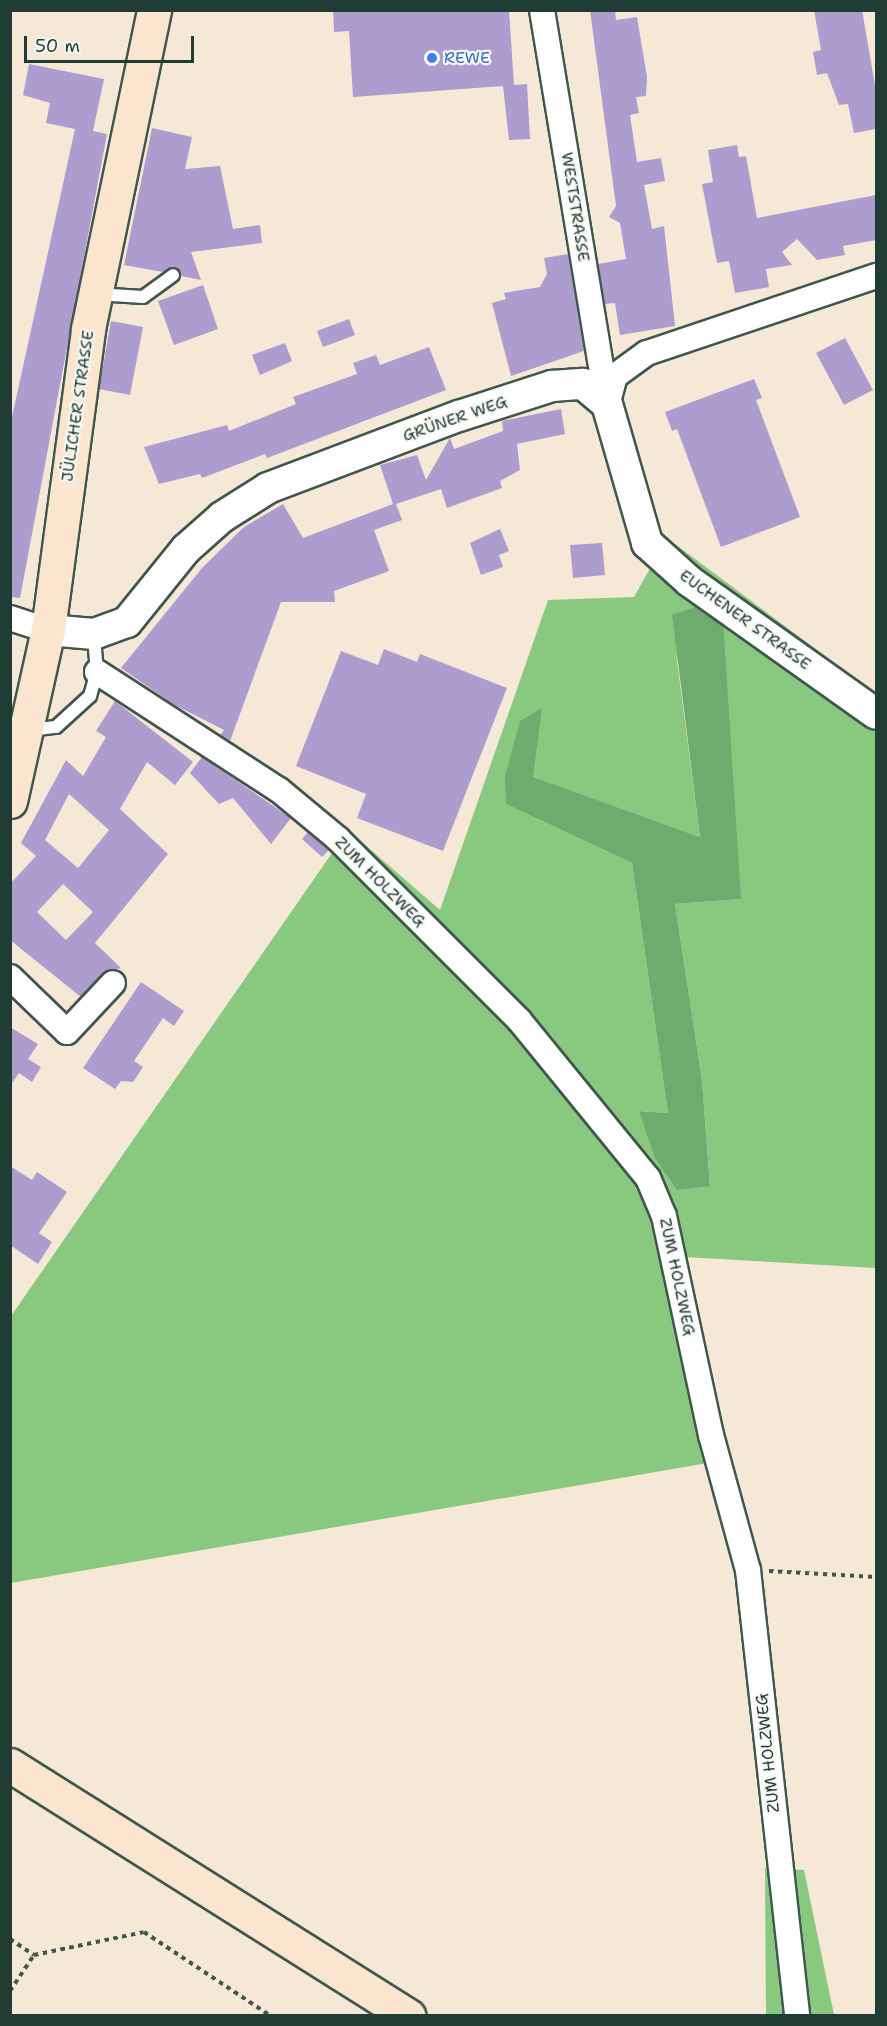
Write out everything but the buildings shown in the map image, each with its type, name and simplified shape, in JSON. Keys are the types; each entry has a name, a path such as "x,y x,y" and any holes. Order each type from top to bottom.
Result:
{"main road":[{"name":"JÜLICHER STRASSE","path":"10,801 30,730 48,630 95,294 154,10"},
{"path":"10,1765 408,2016"}],"street":[{"name":"WESTSTRASSE","path":"542,10 607,404"},
{"path":"607,404 615,376 647,353 876,276"},
{"name":"GRÜNER WEG","path":"48,630 94,634 133,617 186,549 222,517 295,476 552,386 583,384 607,404"},
{"name":"EUCHENER STRASSE","path":"607,404 647,543 688,581 876,714"},
{"path":"10,618 48,630"},
{"name":"ZUM HOLZWEG","path":"97,672 279,790 338,839 519,1020 648,1178 664,1216 711,1435 748,1570 797,2016"},
{"path":"12,982 67,1032 113,983"}],"lane":[{"path":"95,294 143,297 173,275"},
{"path":"30,730 56,728 79,712 97,672 94,634"}],"path":[{"path":"748,1570 876,1577"},
{"path":"10,1940 34,1955 144,1932 271,2016"},
{"path":"10,1991 34,1955"}],"green space":[{"path":"667,538 876,694 876,1268 685,1257 725,1460 11,1583 11,1316 348,830 440,910 548,600 634,597","holes":["676,653 741,899 675,904 702,1080 710,1185 640,1111 668,1113 632,863 506,804 541,708 532,777 700,837"]},
{"path":"698,606 723,620 741,899 675,904 702,1080 710,1186 677,1190 655,1158 639,1111 668,1113 632,863 506,804 505,776 520,721 542,708 533,777 700,837 672,615"},
{"path":"765,1868 804,1870 834,2015 766,2015"}],"place":[{"name":"REWE","path":"432,58"}]}
